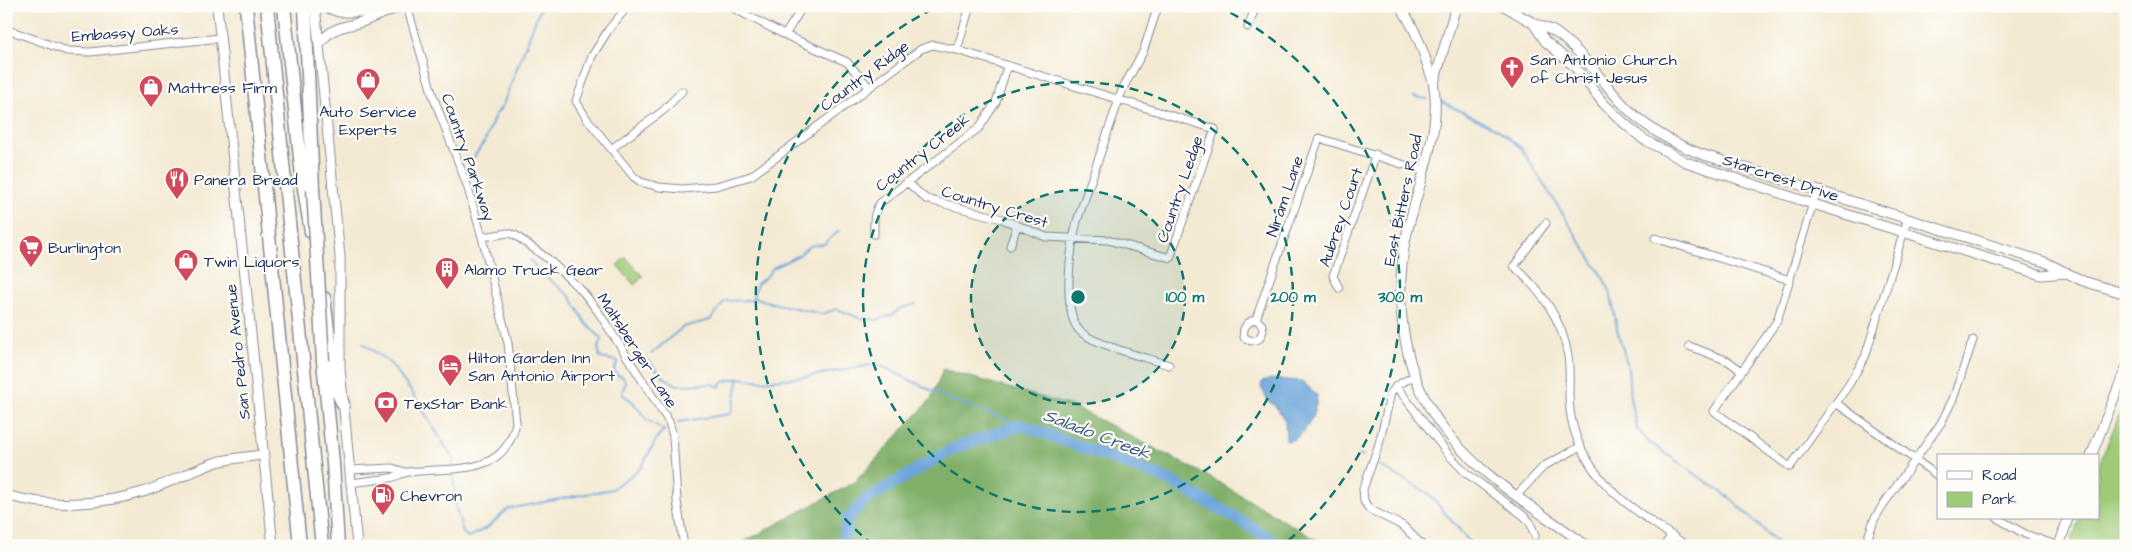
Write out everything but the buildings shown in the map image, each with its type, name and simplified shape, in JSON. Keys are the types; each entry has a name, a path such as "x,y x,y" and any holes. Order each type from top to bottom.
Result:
{"highway":[{"path":"246,6 300,546"},
{"path":"266,6 322,546"},
{"path":"284,6 304,193 327,319 336,387 343,404"},
{"path":"305,6 323,361 334,463 338,546"}],"main road":[{"name":"San Pedro Avenue","path":"217,6 273,546"},
{"path":"314,6 340,257 340,368 357,546"},
{"path":"322,6 339,12 381,12"},
{"path":"318,45 336,28 367,20 381,12 401,6"},
{"path":"1400,6 1417,35 1434,84"},
{"path":"1434,84 1456,6"},
{"name":"Starcrest Drive","path":"1504,6 1521,14 1533,23 1554,31 1584,59 1623,104 1655,130 1675,143 1701,154 2045,262 2083,281 2126,294"},
{"name":"Starcrest Drive","path":"1533,23 1545,40 1574,66 1604,104 1624,123 1647,141 1686,162 1813,204 2041,275 2067,272"},
{"path":"1592,89 1603,81"},
{"name":"East Bitters Road","path":"1434,84 1433,132 1406,240 1401,271 1403,326 1414,376 1429,408 1458,447 1476,464 1587,546"},
{"path":"1647,141 1655,130"},
{"path":"2092,454 2126,368"},
{"path":"6,495 41,502 67,504 115,499 142,492 216,463 263,454"},
{"path":"2059,546 2067,520"}],"street":[{"name":"Country Parkway","path":"350,470 392,468 406,472 466,468 482,465 499,454 507,446 514,433 516,423 508,343 482,237 467,185 433,96 408,6"},
{"name":"Country Ridge","path":"628,6 598,44 576,101 587,119 634,177 641,182 659,187 708,187 742,180 766,165 921,49 933,45 957,50 1007,67 1215,129"},
{"path":"729,6 785,35 847,62 869,87"},
{"path":"785,35 804,6"},
{"path":"957,50 970,6"},
{"path":"1158,6 1142,52 1123,88 1095,166 1073,238 1070,297 1073,318 1083,334 1105,344 1169,366"},
{"path":"1248,26 1256,6"},
{"name":"Embassy Oaks","path":"6,29 67,51 90,52 220,38"},
{"name":"Country Creek","path":"874,234 876,209 885,199 979,128 996,102 1007,67"},
{"path":"610,149 664,110 682,91"},
{"name":"Country Ledge","path":"1170,258 1215,129"},
{"name":"Niram Lane","path":"1256,319 1319,138 1376,154"},
{"path":"1376,154 1424,171"},
{"name":"Aubrey Court","path":"1339,288 1334,276 1376,154"},
{"name":"Country Crest","path":"907,182 926,199 992,216 1046,236 1108,240 1170,258"},
{"path":"1817,190 1777,321 1714,411 1790,467 1836,403 1865,357 1908,218"},
{"path":"1546,223 1514,266 1542,294 1562,330 1568,356 1570,414 1580,447 1594,471 1613,492 1687,546"},
{"path":"1010,246 1017,226"},
{"name":"Maltsberger Lane","path":"482,237 508,233 522,239 548,259 584,292 599,313 669,422 673,436 677,502 684,546"},
{"path":"1655,238 1790,280"},
{"path":"1865,546 1874,520 1881,508 1941,423 1953,399 1973,340"},
{"path":"1689,346 1728,361 1742,372"},
{"path":"1414,376 1396,386 1391,393 1379,444 1364,485 1364,501 1369,509 1395,521 1409,531 1423,546"},
{"path":"1396,386 1448,454 1466,473 1530,522 1535,536"},
{"path":"1836,403 1937,475"},
{"path":"1517,495 1544,466 1567,452 1580,447"},
{"name":"Country Parkway","path":"351,483 392,478 406,472"},
{"path":"2000,520 2025,534 2059,546"},
{"path":"1664,546 1672,535"}],"green space":[{"path":"626,257 643,277 634,285 617,265"},
{"path":"943,369 1075,407 1215,480 1327,546 736,546 855,482 931,399"},
{"path":"2126,398 2126,546 2070,546 2078,520 2100,520 2100,462"}],"water":[{"path":"1271,379 1302,381 1317,395 1313,416 1301,435 1295,439 1286,440 1285,421 1276,407 1268,401 1261,387 1262,382"}],"waterway":[{"path":"471,161 485,141 495,115 502,107 539,11 543,6"},
{"path":"1414,97 1428,99"},
{"path":"1440,101 1499,130 1521,148 1602,276 1610,291 1618,333 1628,367 1630,398 1637,429 1649,442 1730,498 1778,546"},
{"path":"651,354 683,327 710,320 725,301 752,300 757,284 773,268 799,255 809,246 824,244 839,231"},
{"path":"453,471 456,507 463,533 468,537 487,528 508,509 612,489 641,468 658,436 664,430 646,419 632,401 622,394 626,383 623,377 617,375 614,370 618,361 600,358 598,347 602,339 586,323 570,296 541,273 530,260"},
{"path":"753,297 822,314 837,309 859,318 877,320 892,315 901,308 916,304"},
{"path":"363,343 390,363 413,394 453,459 453,466"},
{"path":"649,361 662,376 677,385 712,384 720,387 723,382 739,378"},
{"path":"678,422 730,414 739,378 762,381 805,377 877,364 951,400 1022,425"},
{"name":"Salado Creek","path":"842,546 848,518 864,501 954,448 1022,425 1167,479 1243,522 1280,546"},
{"path":"1359,455 1363,457"},
{"path":"1378,465 1428,493 1473,546"}],"place":[{"name":"San Antonio Church of Christ Jesus","path":"1512,89"},
{"name":"Auto Service Experts","path":"368,101"},
{"name":"Mattress Firm","path":"151,108"},
{"name":"Panera Bread","path":"177,200"},
{"name":"Burlington","path":"31,268"},
{"name":"Twin Liquors","path":"186,282"},
{"name":"Alamo Truck Gear","path":"447,290"},
{"name":"Hilton Garden Inn San Antonio Airport","path":"450,387"},
{"name":"TexStar Bank","path":"386,424"},
{"name":"Chevron","path":"383,516"}]}
